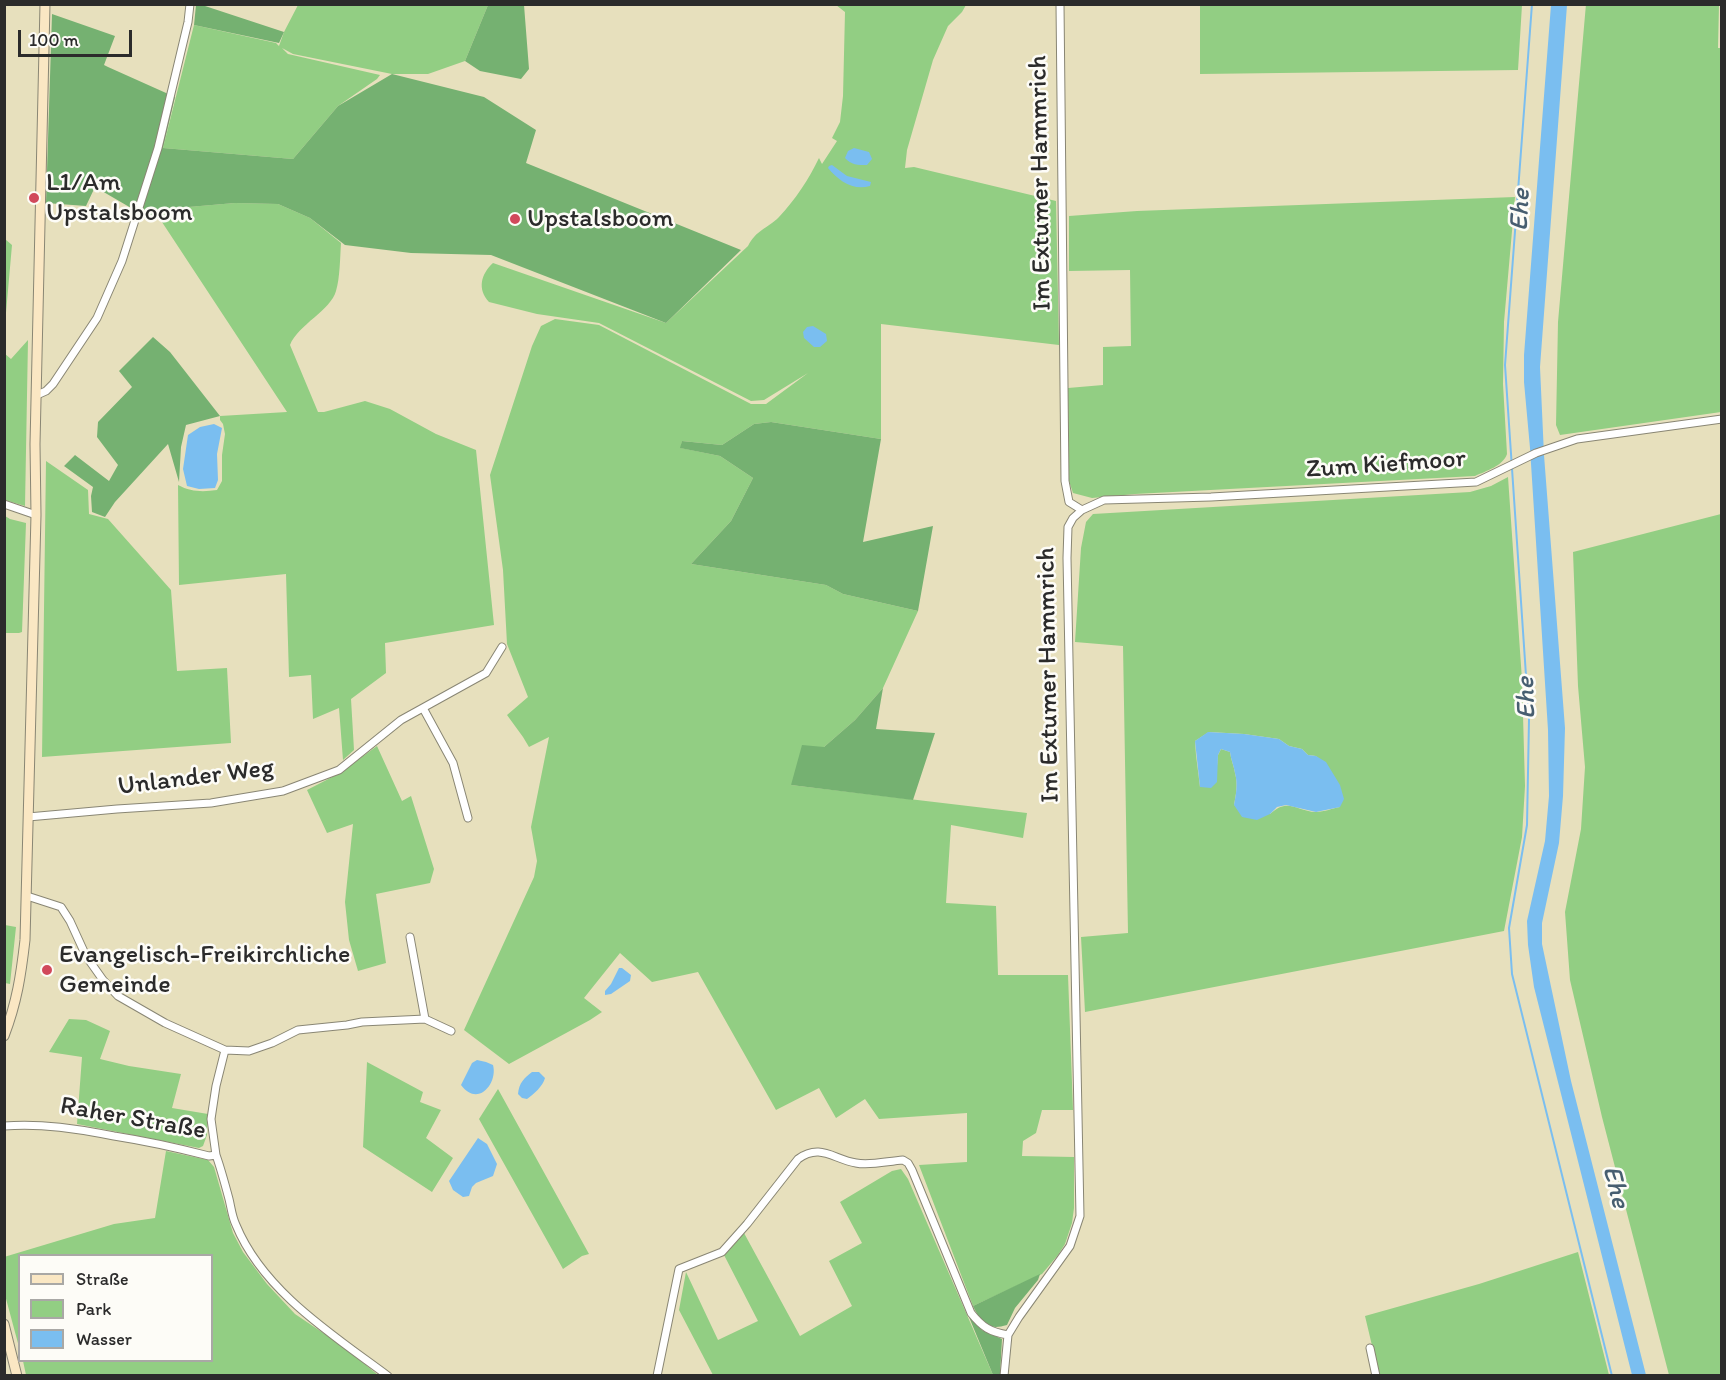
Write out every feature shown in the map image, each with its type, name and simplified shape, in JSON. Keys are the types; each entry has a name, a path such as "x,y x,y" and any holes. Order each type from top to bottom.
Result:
{"main road":[{"path":"4,1036 21,981 27,896 45,4"},
{"path":"4,1324 7,1345 17,1376"}],"street":[{"path":"38,395 53,384 97,318 122,261 158,148 188,22 190,4"},
{"name":"Im Extumer Hammrich","path":"1008,1335 1070,1246 1080,1216 1067,558 1068,527 1073,518 1082,510 1069,502 1065,481 1060,4"},
{"name":"Zum Kiefmoor","path":"1082,510 1104,500 1211,497 1476,482 1536,453 1573,440 1722,419"},
{"path":"4,504 36,515"},
{"name":"Unlander Weg","path":"28,817 211,803 283,790 339,770 401,720 486,673 502,647"},
{"path":"423,708 453,763 468,818"},
{"path":"27,896 61,908 70,921 86,956 118,996 165,1023 225,1050 249,1051 298,1030 362,1022 425,1019 451,1031"},
{"path":"410,937 425,1019"},
{"path":"216,1155 211,1119 225,1050"},
{"name":"Raher Straße","path":"4,1126 43,1125 74,1128 167,1145 209,1156 216,1155 235,1225 253,1258 277,1287 323,1327 388,1376"},
{"path":"657,1376 679,1269 722,1252 798,1159 807,1152 819,1151 855,1163 903,1160 908,1163 971,1313 982,1327 1008,1335 1004,1376"},
{"path":"1370,1348 1376,1376"}],"green space":[{"path":"1586,4 1719,5 1718,48 1722,48 1721,412 1560,435 1556,425 1558,322"},
{"path":"196,5 284,32 279,43 194,25"},
{"path":"298,5 488,5 465,61 428,74 392,74 293,54 282,48 288,54 380,75 338,106 293,159 163,148 194,25 276,43 279,46"},
{"path":"488,5 524,5 529,69 521,79 480,71 465,61"},
{"path":"836,5 966,5 948,26 933,60 907,150 905,168 914,167 1056,201 1059,345 881,324 881,439 771,422 754,424 722,445 682,441 681,448 720,456 753,478 731,521 691,564 826,585 843,594 918,611 883,688 855,720 824,747 791,785 1027,813 1023,838 951,825 946,903 996,906 998,975 1068,975 1073,1110 1042,1110 1036,1133 1023,1141 1022,1156 1074,1157 1074,1208 1065,1244 1042,1274 973,1306 919,1165 967,1162 967,1113 879,1119 865,1099 836,1118 819,1088 776,1110 698,972 652,982 620,953 584,998 602,1012 509,1064 464,1030 534,877 537,861 531,827 549,737 529,747 507,715 528,697 507,644 503,570 490,475 532,346 541,326 555,319 599,325 751,404 766,404 808,373 764,400 751,401 599,323 537,314 489,302 483,292 483,277 493,263 666,323 748,246 758,233 779,217 791,204 819,158 822,164 837,141 832,138 840,122 843,96 845,12"},
{"path":"1200,5 1522,5 1518,70 1200,74"},
{"path":"52,14 115,36 104,65 175,97 163,148 293,159 338,106 392,74 484,97 536,130 526,163 741,250 666,323 491,255 411,253 345,245 310,218 278,204 235,203 154,210 150,219 95,187 86,206 46,203"},
{"path":"1515,197 1504,322 1503,384 1507,454 1498,465 1475,476 1092,498 1073,493 1069,481 1068,388 1103,385 1103,347 1131,346 1130,270 1069,271 1069,216 1137,211"},
{"path":"235,203 278,204 310,218 341,243 338,280 333,298 300,331 290,345 318,412 365,401 390,409 436,434 476,450 494,625 385,643 386,673 351,699 354,750 343,760 339,708 313,719 311,675 289,677 286,574 179,585 178,485 197,491 217,490 222,481 225,434 220,416 287,412 158,216 153,216 153,210"},
{"path":"5,239 12,245 5,324"},
{"path":"153,337 170,352 220,416 186,425 181,447 179,482 168,444 115,502 105,517 92,512 93,487 64,466 75,455 109,481 118,465 97,437 98,422 132,387 119,371"},
{"path":"28,340 25,506 5,500 4,353 11,359"},
{"path":"771,422 881,439 863,542 933,526 918,611 843,594 826,585 691,564 731,521 753,478 720,456 680,448 682,441 722,445 754,424"},
{"path":"46,461 88,490 89,514 108,519 171,590 177,671 227,668 231,743 42,757"},
{"path":"1508,477 1522,680 1525,786 1522,837 1504,931 1085,1012 1081,937 1128,933 1123,646 1075,642 1081,548 1086,522 1093,514 1470,492 1491,486","holes":["1209,732 1279,739 1289,746 1302,749 1308,755 1316,756 1340,807 1316,812 1282,806 1270,814 1234,805 1237,785 1235,770 1230,752 1221,749 1217,766 1200,787 1195,741"]},
{"path":"1721,514 1721,1375 1669,1375 1602,1117 1570,980 1565,912 1581,829 1585,767 1578,686 1573,552"},
{"path":"5,516 26,523 22,632 19,633 5,633"},
{"path":"883,688 876,729 935,733 913,800 791,785 802,745 824,747 855,720"},
{"path":"377,746 402,801 411,796 434,869 430,883 376,894 386,963 358,971 349,940 345,902 353,824 327,833 307,790 340,773"},
{"path":"5,925 16,927 10,984 5,983"},
{"path":"69,1019 86,1020 110,1031 100,1059 181,1074 172,1108 208,1114 207,1135 203,1146 199,1148 77,1124 82,1057 49,1052"},
{"path":"367,1062 423,1092 420,1102 441,1110 426,1138 453,1158 432,1192 363,1147"},
{"path":"498,1089 589,1254 563,1269 479,1119"},
{"path":"166,1151 208,1160 214,1167 233,1233 243,1252 267,1284 295,1314 344,1347 378,1375 26,1375 23,1362 213,1362 213,1254 18,1254 18,1343 5,1295 4,1257 114,1224 155,1218"},
{"path":"901,1169 908,1179 993,1375 713,1375 679,1310 686,1272 718,1340 758,1321 724,1255 744,1233 800,1336 852,1306 829,1261 862,1243 840,1202 892,1171"},
{"path":"1578,1252 1609,1375 1379,1375 1365,1316 1479,1284"},
{"path":"1040,1274 1038,1280 1015,1308 1007,1325 995,1327 982,1321 973,1306"},
{"path":"969,1317 982,1330 1002,1339 1000,1375 993,1375"}],"water":[{"path":"1551,5 1567,5 1540,367 1544,455 1565,728 1559,843 1542,923 1542,944 1571,1081 1646,1375 1632,1375 1534,987 1528,945 1527,921 1545,841 1549,796 1548,730 1524,355"},
{"path":"854,148 869,152 872,159 867,165 858,165 845,158 848,151"},
{"path":"832,165 847,176 871,182 870,186 858,187 847,184 828,168"},
{"path":"813,326 826,334 827,341 820,347 814,347 804,338 803,332 807,327"},
{"path":"214,424 222,428 217,454 218,480 215,488 199,489 187,486 183,469 188,435 200,427"},
{"path":"1208,732 1279,739 1289,746 1302,749 1308,755 1316,756 1326,762 1340,785 1344,799 1340,807 1316,812 1286,805 1277,807 1270,814 1257,820 1242,817 1234,805 1236,781 1230,752 1221,749 1218,755 1217,782 1211,788 1200,787 1195,741"},
{"path":"619,968 631,975 630,981 611,994 605,995 605,991"},
{"path":"477,1060 493,1065 494,1072 490,1085 480,1094 474,1094 461,1085 472,1063"},
{"path":"532,1072 539,1072 545,1078 544,1081 530,1097 522,1098 518,1094 519,1087"},
{"path":"478,1138 487,1144 497,1164 493,1176 476,1183 469,1196 463,1197 453,1190 449,1181"}],"waterway":[{"name":"Ehe","path":"1532,4 1505,365 1529,720 1527,825 1509,928 1512,974 1612,1376"}],"place":[{"name":"L1/Am Upstalsboom","path":"34,198"},
{"name":"Upstalsboom","path":"515,219"},
{"name":"Evangelisch-Freikirchliche Gemeinde","path":"47,970"}]}
